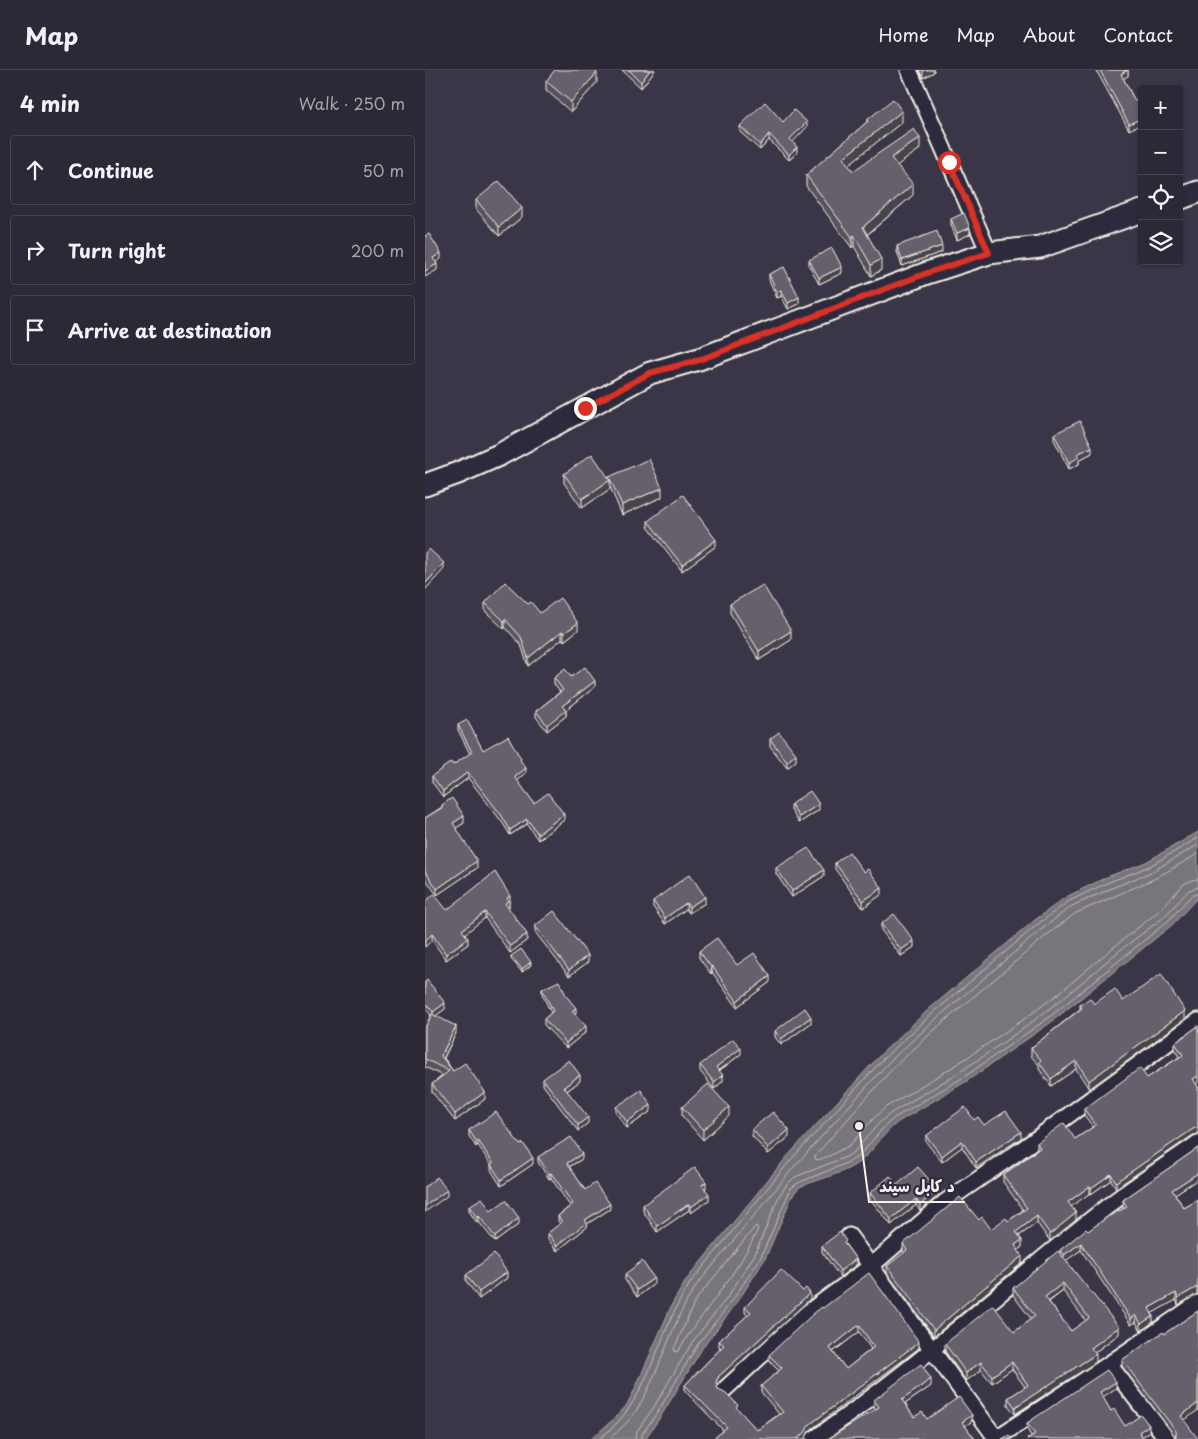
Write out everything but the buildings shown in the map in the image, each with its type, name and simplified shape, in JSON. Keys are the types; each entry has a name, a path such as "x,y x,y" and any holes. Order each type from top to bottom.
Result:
{"street":[{"path":"909,70 989,253"},
{"path":"1183,198 1198,192"},
{"path":"425,485 458,474 499,455 650,373 699,360 927,273 989,253 1041,246 1138,212"},
{"path":"725,1389 807,1313 871,1266 945,1202 1018,1152 1198,1021"},
{"path":"814,1439 931,1350 1109,1206 1198,1143"},
{"path":"849,1236 996,1439 1198,1302"},
{"path":"1109,1364 1167,1439"}],"water":[{"path":"1198,832 1198,897 1172,925 1050,1023 967,1081 898,1122 856,1164 841,1172 800,1187 790,1201 765,1259 736,1304 703,1347 645,1439 591,1439 626,1406 673,1302 687,1279 785,1159 881,1054 928,1010 1035,920 1066,897 1107,877 1146,862"}],"place":[{"name":"د کابل سيند","path":"859,1126"}],"route":[{"path":"585,408 650,373 699,360 927,273 989,253 949,162"}]}
